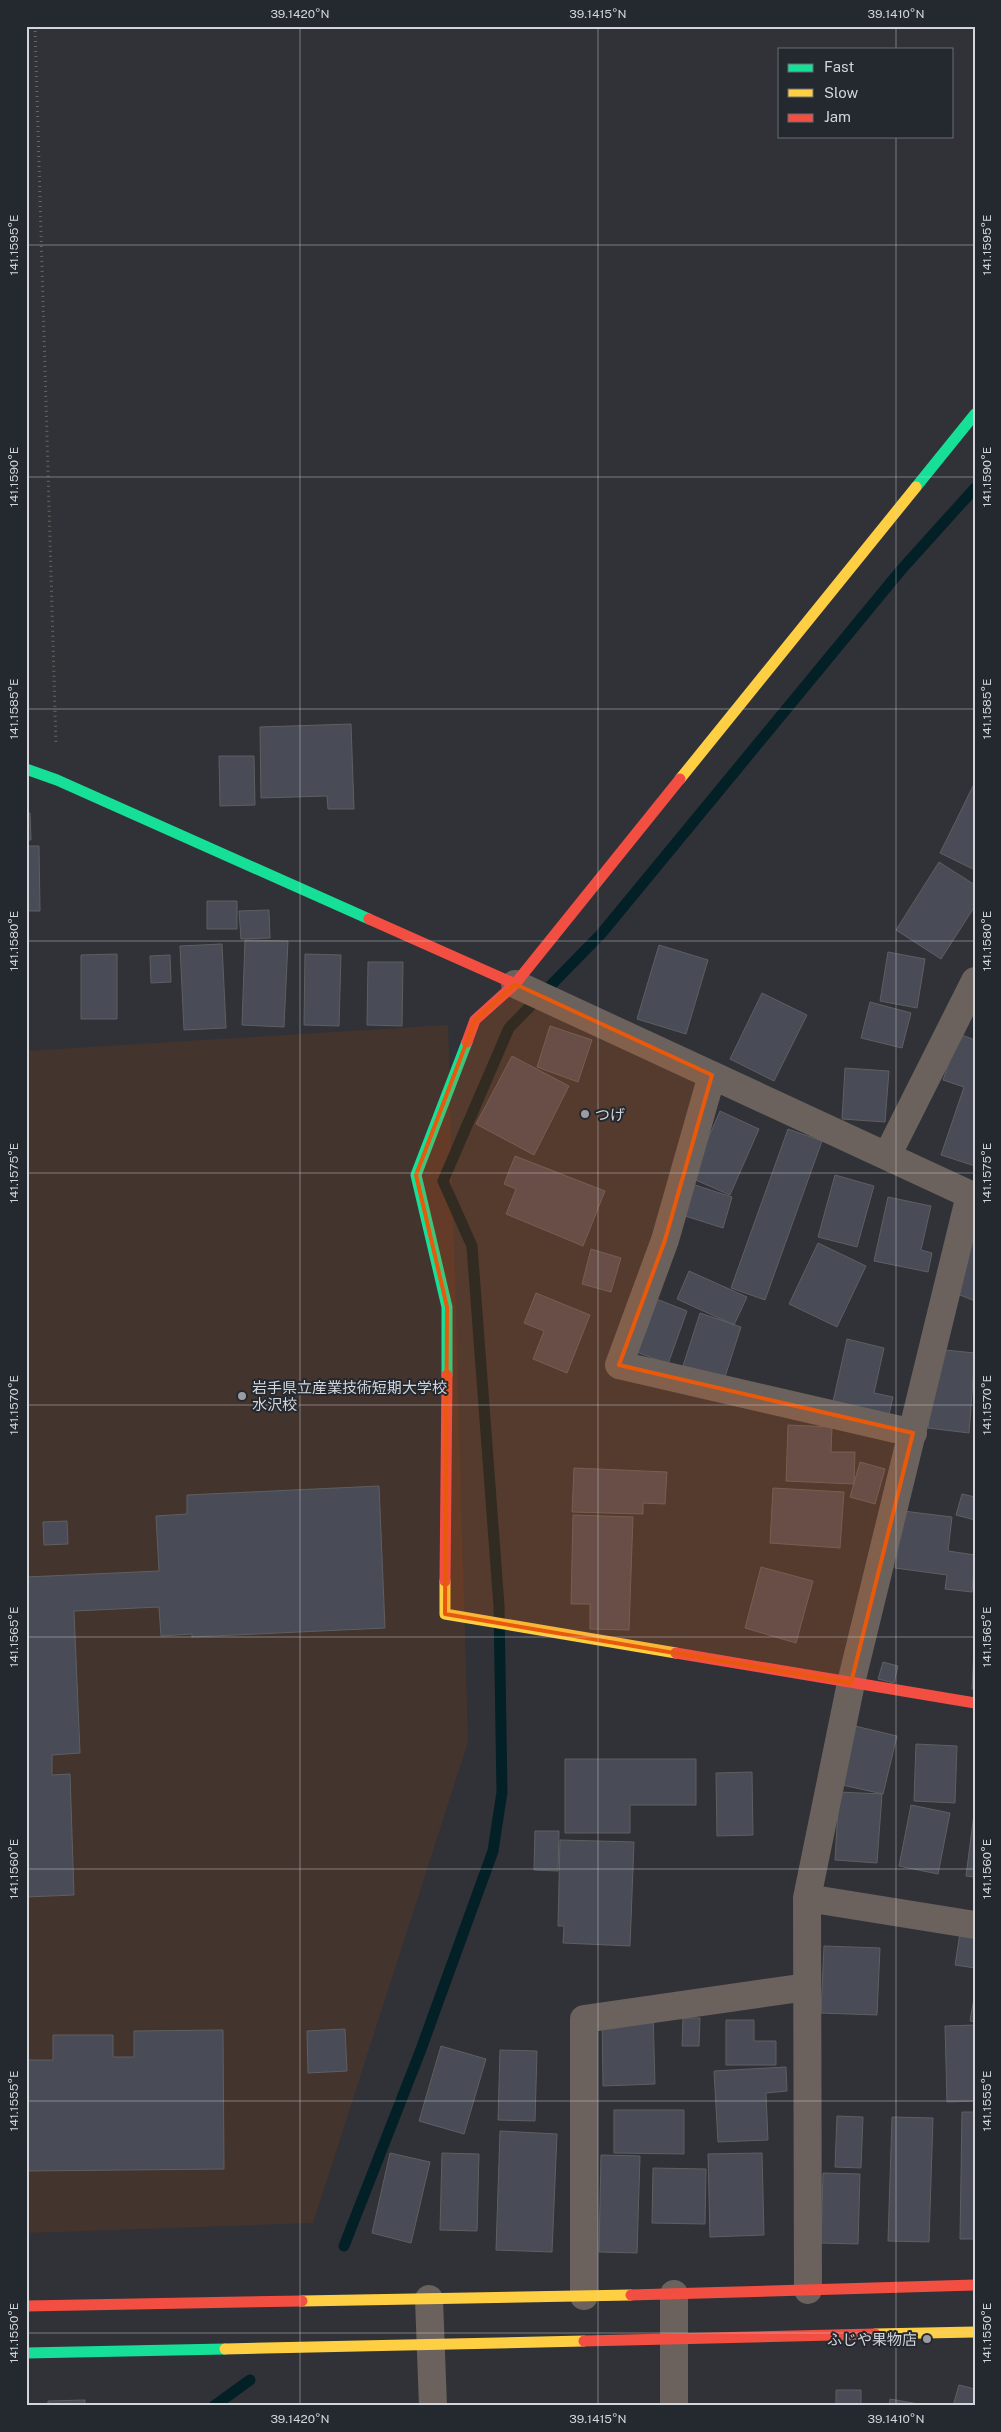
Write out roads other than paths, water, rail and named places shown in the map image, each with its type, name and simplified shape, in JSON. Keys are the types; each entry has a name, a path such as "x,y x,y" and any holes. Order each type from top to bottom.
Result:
{"street":[{"path":"975,414 515,984 475,1020 416,1176 447,1307 445,1614 975,1703"},
{"path":"26,769 57,780 515,984 973,1196 851,1683 807,1898 808,2290"},
{"path":"887,1156 975,981"},
{"path":"712,1075 665,1240 619,1365 913,1432"},
{"path":"807,1898 975,1925"},
{"path":"584,2296 584,2019 807,1987"},
{"path":"26,2306 584,2296 975,2285"},
{"path":"674,2294 674,2406"},
{"path":"429,2299 433,2406"},
{"path":"26,2353 975,2332"}],"waterway":[{"path":"344,2246 420,2052 493,1851 502,1792 499,1606 472,1246 443,1181 509,1028 601,934 901,570 975,488"},
{"path":"214,2406 250,2380"}],"place":[{"name":"つげ","path":"585,1114"},
{"name":"岩手県立産業技術短期大学校 水沢校","path":"242,1396"},
{"name":"ふじや果物店","path":"927,2339"}]}
